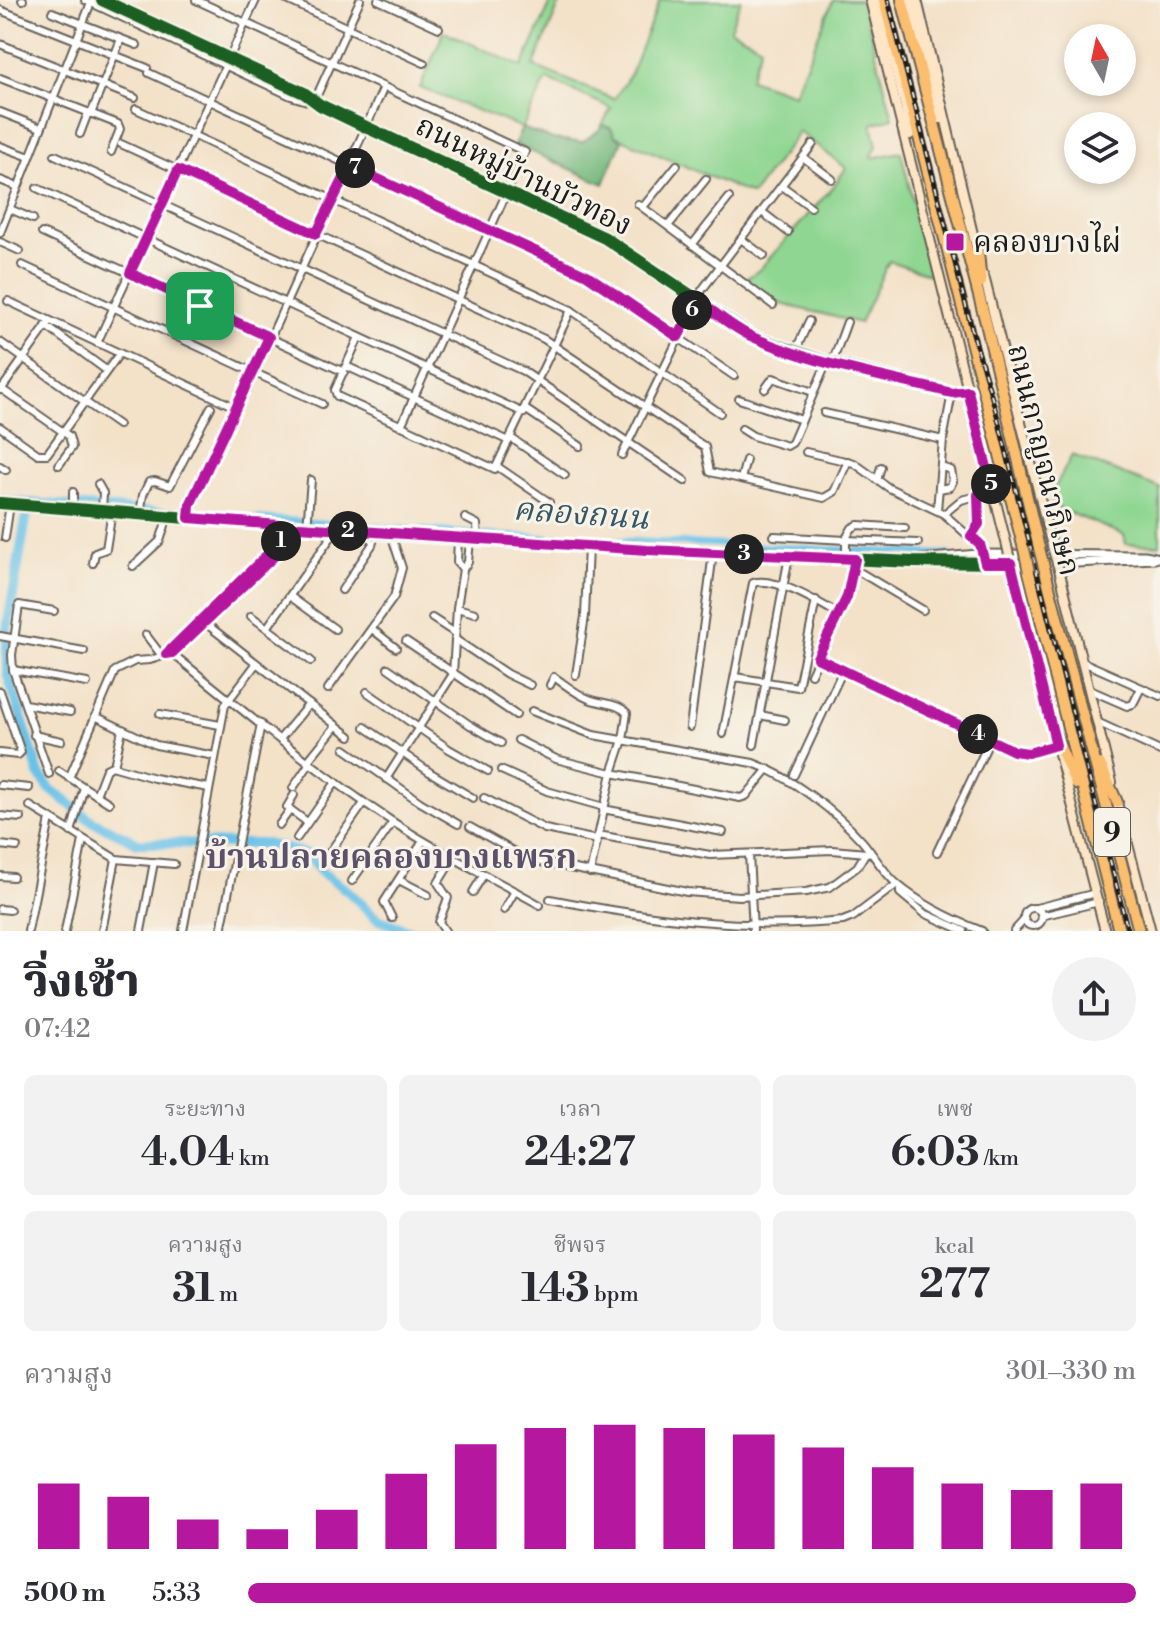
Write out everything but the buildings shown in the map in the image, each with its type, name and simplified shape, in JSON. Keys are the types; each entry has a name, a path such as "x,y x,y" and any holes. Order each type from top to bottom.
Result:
{"highway":[{"name":"ถนนกาญจนาภิเษก","path":"884,0 1119,931"},
{"name":"ถนนกาญจนาภิเษก","path":"902,0 986,323 1086,733 1139,931"},
{"path":"978,252 986,323"},
{"path":"1053,731 1089,815"},
{"path":"1086,733 1117,802"}],"main road":[{"path":"870,0 1105,931"},
{"path":"877,0 905,106 918,189"},
{"path":"910,0 935,100 960,180"},
{"path":"917,0 1151,931"}],"street":[{"name":"ถนนหมู่บ้านบัวทอง","path":"102,0 227,62"},
{"path":"196,0 525,152 401,426"},
{"path":"97,343 256,0"},
{"path":"287,0 424,63"},
{"path":"316,103 360,0"},
{"path":"378,0 439,28"},
{"name":"ถนนหมู่บ้านบัวทอง","path":"89,1 605,238 753,337 829,363 952,393 968,391"},
{"path":"0,233 3,216 10,209 89,1"},
{"path":"0,10 115,55 587,275 734,376"},
{"path":"52,12 137,45"},
{"path":"80,134 121,39"},
{"path":"0,44 135,98"},
{"path":"0,78 119,125 111,152"},
{"path":"189,516 190,505 350,166 384,87"},
{"path":"136,109 571,310 720,413"},
{"path":"0,112 41,128"},
{"path":"121,144 554,344 705,447 709,471 828,497 834,492 848,461"},
{"path":"622,455 698,300 813,144"},
{"path":"0,146 30,157"},
{"path":"55,155 539,379 685,481"},
{"path":"804,158 832,179"},
{"path":"677,165 641,206 773,305"},
{"path":"668,226 706,179"},
{"path":"0,180 18,187"},
{"path":"782,186 811,207"},
{"path":"37,188 524,411 580,446"},
{"path":"692,245 729,198"},
{"path":"10,209 33,219"},
{"path":"762,212 788,232"},
{"path":"42,233 269,337 510,440 565,475"},
{"path":"741,239 764,256"},
{"path":"0,242 20,251"},
{"path":"22,265 322,404"},
{"path":"8,301 48,324 106,370"},
{"path":"498,467 571,310"},
{"path":"795,352 809,321"},
{"path":"742,429 753,436 787,446 792,443 847,322"},
{"path":"48,324 97,343 237,408"},
{"path":"48,324 1,390 63,431 73,443 59,465"},
{"path":"359,337 335,390 337,396 492,468 498,467 549,502"},
{"path":"0,342 118,425"},
{"path":"0,427 42,455 49,452 119,354"},
{"path":"765,389 773,378 813,392"},
{"path":"940,512 943,440 952,393"},
{"path":"739,399 802,420"},
{"path":"141,512 142,500 151,481 170,486 211,407"},
{"path":"824,413 943,440"},
{"path":"806,452 848,461 877,480 940,512 982,548 985,563"},
{"path":"741,479 746,460"},
{"path":"877,480 881,467"},
{"path":"939,489 950,487 953,481 951,470 941,467"},
{"path":"69,778 115,671 135,661 150,660 167,653 288,543 308,510 311,480"},
{"path":"98,484 103,499 102,509"},
{"path":"940,512 956,502 993,492"},
{"path":"971,536 979,524 978,495"},
{"path":"0,503 73,500 112,511 458,539 476,535 588,547 846,556"},
{"path":"5,538 10,504"},
{"path":"93,563 95,553 106,549 112,511"},
{"path":"133,566 156,548 168,516"},
{"path":"386,779 453,674 463,569 476,535 465,518"},
{"path":"905,528 858,525 852,528 846,540 846,556 923,610"},
{"path":"267,628 336,530"},
{"path":"342,590 372,545 376,533"},
{"path":"328,689 392,601 400,581 401,563 391,534"},
{"path":"774,536 918,543"},
{"path":"458,539 457,562 463,569"},
{"path":"576,675 585,616 588,547"},
{"path":"690,727 713,553"},
{"path":"905,562 928,557 978,554 1135,554 1160,558"},
{"path":"754,745 789,556"},
{"path":"1058,568 1090,562 1160,558"},
{"path":"854,564 1011,563"},
{"path":"811,674 847,597 854,564"},
{"path":"723,734 753,583 759,581 785,587 835,612"},
{"path":"291,597 335,629"},
{"path":"735,677 795,689 800,684 816,600"},
{"path":"49,774 13,670 12,638 19,605 54,611"},
{"path":"457,608 475,613"},
{"path":"251,616 311,661"},
{"path":"432,618 507,674 530,685"},
{"path":"203,622 350,736"},
{"path":"372,629 396,648"},
{"path":"146,635 364,803 423,841 540,905"},
{"path":"0,636 84,651"},
{"path":"406,641 516,715"},
{"path":"817,658 1021,753 1056,745"},
{"path":"1083,662 1160,696"},
{"path":"183,931 220,725 228,698 256,664"},
{"path":"388,668 501,743"},
{"path":"13,670 87,683"},
{"path":"794,775 843,670"},
{"path":"550,685 554,677 575,692 625,709 627,713 590,873"},
{"path":"1090,690 1127,706 1133,704 1141,688"},
{"path":"0,691 21,752 18,755 0,753"},
{"path":"367,692 419,729 488,771"},
{"path":"25,704 70,712"},
{"path":"280,739 309,704"},
{"path":"532,711 573,729 753,763 768,769 821,804 899,885 928,908 982,931"},
{"path":"160,714 220,725"},
{"path":"760,715 785,720"},
{"path":"95,716 156,745 215,756"},
{"path":"0,719 10,718"},
{"path":"1097,722 1160,751"},
{"path":"221,931 261,724"},
{"path":"307,822 290,810 287,804 308,762 336,726"},
{"path":"365,727 473,798"},
{"path":"114,766 122,730"},
{"path":"34,735 61,741"},
{"path":"518,740 556,759 740,798 746,796 768,769"},
{"path":"937,852 990,740"},
{"path":"345,749 458,824"},
{"path":"96,795 106,769 114,766 154,778 209,788"},
{"path":"501,770 547,791 604,808 723,832"},
{"path":"59,771 109,803"},
{"path":"297,838 336,782"},
{"path":"0,785 29,788"},
{"path":"71,832 84,787"},
{"path":"484,798 545,829 696,854 832,850 867,852"},
{"path":"325,859 364,803"},
{"path":"30,806 116,859 174,864"},
{"path":"279,825 290,810"},
{"path":"0,816 21,818"},
{"path":"28,931 50,819"},
{"path":"352,881 393,822"},
{"path":"470,827 522,856 590,873 706,895 806,892 830,887 857,867 867,852"},
{"path":"65,931 83,840"},
{"path":"392,918 384,902 423,841"},
{"path":"0,845 17,847"},
{"path":"749,854 753,931"},
{"path":"445,931 439,922 448,898 438,883 454,857"},
{"path":"102,931 116,859"},
{"path":"141,931 154,862"},
{"path":"473,892 484,874"},
{"path":"0,876 13,877"},
{"path":"399,880 428,895"},
{"path":"550,899 680,924 753,931 843,921 899,885"},
{"path":"899,885 900,893 914,906 964,931"},
{"path":"504,910 515,891"},
{"path":"1023,931 1027,909 1097,898"},
{"path":"1041,916 1097,898"},
{"path":"1036,908 1041,916"},
{"path":"0,909 10,910"},
{"path":"1014,931 1027,922 1038,924 1041,916"}],"green space":[{"path":"552,0 561,0 534,66 614,99 630,75 660,0 741,0 730,29 761,46 750,79 794,94 833,0 862,0 893,118 872,124 877,146 871,158 901,152 931,275 889,261 860,323 777,303 744,280 759,270 833,187 846,168 799,132 752,195 615,136 611,128 602,125 611,108 547,79 522,128 420,88 444,31 522,67"},
{"path":"602,125 611,128 615,136 622,140 604,184 514,144 522,128 553,139 582,142"},
{"path":"1072,455 1160,488 1160,545 1126,544 1124,535 1053,506 1052,493"}],"waterway":[{"name":"คลองถนน","path":"0,499 491,535 948,554"},
{"path":"27,513 7,629 7,672 39,774 50,789 92,821 138,843 266,844 308,854 321,872 348,891 377,919 410,931"},
{"name":"คลองถนน","path":"1144,552 1160,552"}],"railway":[{"path":"888,0 1128,931"}],"cycle path":[{"path":"102,0 605,238 753,337 827,362 952,393 968,391"},
{"path":"0,503 376,533 647,550 913,562 1011,563"}],"place":[{"name":"คลองบางไผ่","path":"955,242"}],"district":[{"name":"บ้านปลายคลองบางแพรก","path":"391,856"}],"route":[{"path":"350,166 587,275 678,337 698,300 748,335 762,341 827,362 952,393 968,391 993,492 978,495 979,524 971,536 980,544 985,563 1011,563 1056,745 1028,753 1014,751 817,658 843,608 855,559 647,550 299,527 288,543 205,624 172,653 166,654 282,540 292,526 189,518 190,505 269,337 200,306 130,273 178,170 316,234 350,166"}]}
